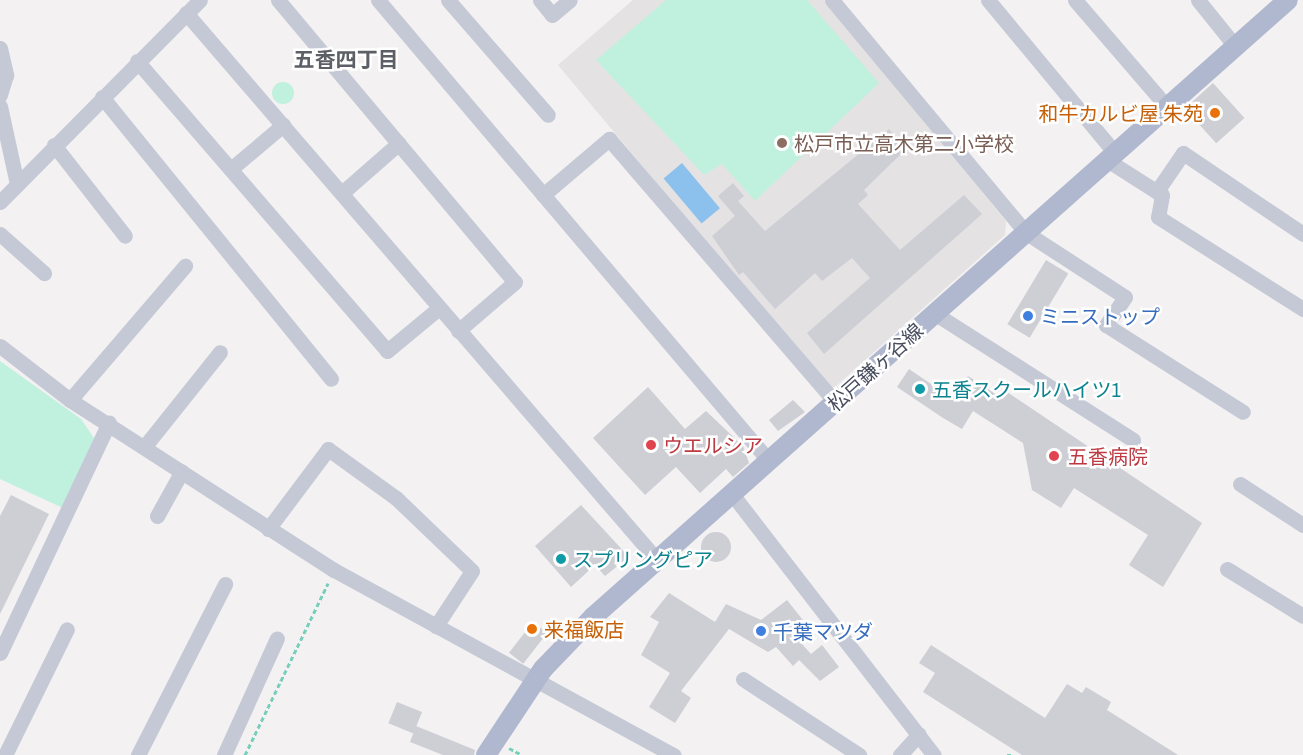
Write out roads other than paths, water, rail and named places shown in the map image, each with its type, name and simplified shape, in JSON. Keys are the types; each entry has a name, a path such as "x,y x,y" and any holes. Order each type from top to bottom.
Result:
{"main road":[{"name":"松戸鎌ヶ谷線","path":"486,755 535,680 561,648 657,560 1288,0"}],"street":[{"path":"278,0 515,282 458,331"},
{"path":"378,0 769,461"},
{"path":"448,0 548,115"},
{"path":"540,0 552,15 570,0"},
{"path":"832,0 1025,232 1125,297 1106,325 1243,412"},
{"path":"988,0 1111,156 1162,195 1158,217 1303,309"},
{"path":"1075,0 1167,107"},
{"path":"1198,0 1235,46"},
{"path":"0,202 191,5 283,125 343,192 439,309 657,560"},
{"path":"0,48 6,75 0,95"},
{"path":"137,61 232,168 387,351 439,309"},
{"path":"102,97 331,379"},
{"path":"0,106 17,184"},
{"path":"232,168 283,125"},
{"path":"543,195 609,139 835,402"},
{"path":"343,192 399,143"},
{"path":"54,145 125,236"},
{"path":"1157,192 1183,153 1303,234"},
{"path":"0,234 44,273"},
{"path":"70,399 185,266"},
{"path":"934,314 1133,440"},
{"path":"0,346 70,399 109,422 268,529 334,570 674,755"},
{"path":"145,446 220,352"},
{"path":"0,653 109,422"},
{"path":"268,529 328,449 396,498 472,571 436,626"},
{"path":"157,516 182,471"},
{"path":"1240,484 1303,525"},
{"path":"732,494 853,639 934,755"},
{"path":"1227,569 1303,616"},
{"path":"138,755 225,584"},
{"path":"5,755 67,629"},
{"path":"224,755 277,638"},
{"path":"743,680 859,755"},
{"path":"900,755 919,734"}],"water":[{"path":"682,163 720,208 702,224 664,178"}],"place":[{"name":"和牛カルビ屋 朱苑","path":"1215,113"},
{"name":"松戸市立高木第二小学校","path":"782,143"},
{"name":"ミニストップ","path":"1028,316"},
{"name":"五香スクールハイツ1","path":"920,389"},
{"name":"ウエルシア","path":"651,445"},
{"name":"五香病院","path":"1054,456"},
{"name":"スプリングピア","path":"561,559"},
{"name":"来福飯店","path":"532,629"},
{"name":"千葉マツダ","path":"761,631"}],"district":[{"name":"五香四丁目","path":"346,60"}]}
